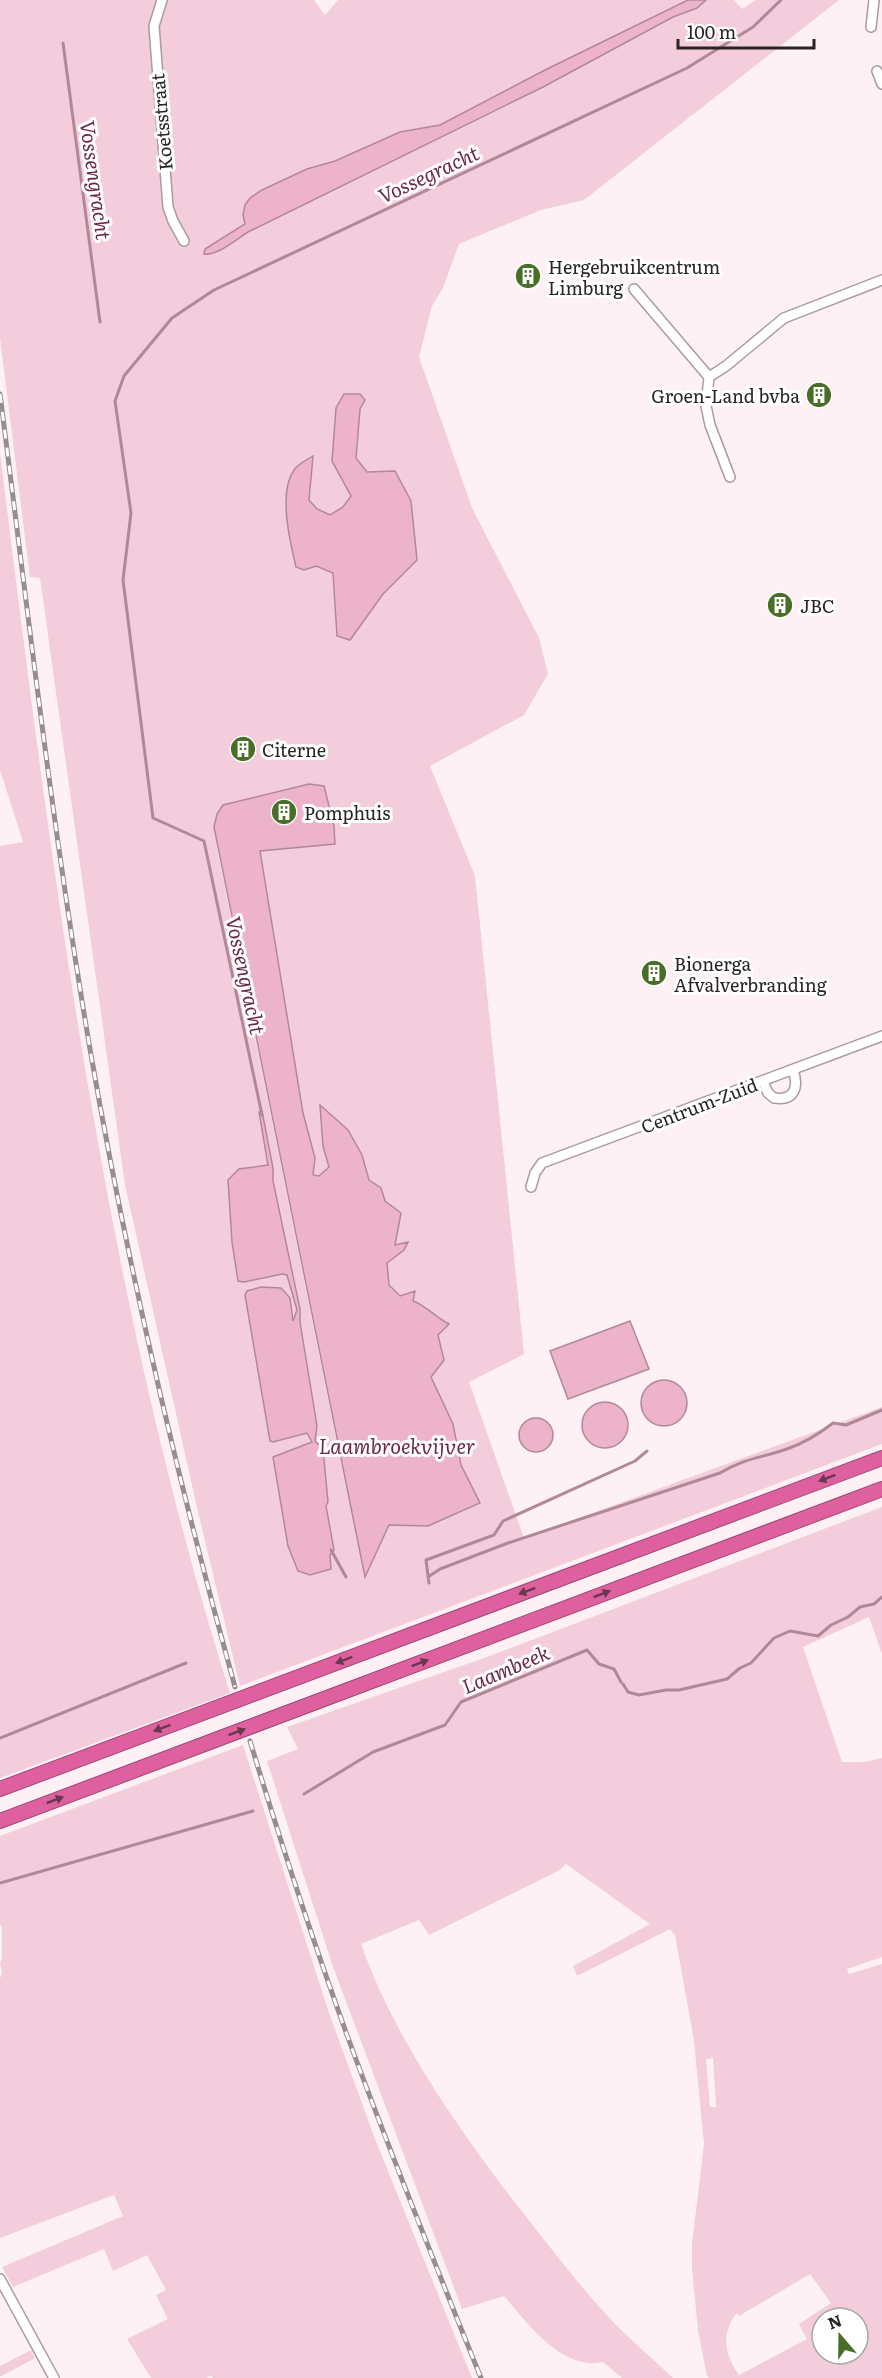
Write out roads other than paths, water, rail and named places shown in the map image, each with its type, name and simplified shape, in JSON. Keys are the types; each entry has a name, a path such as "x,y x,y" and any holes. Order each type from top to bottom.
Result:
{"highway":[{"path":"0,1789 882,1458"},
{"path":"0,1821 882,1489"}],"street":[{"name":"Koetsstraat","path":"162,0 154,26 168,207 184,241"},
{"path":"871,27 874,0"},
{"path":"877,71 882,84"},
{"path":"708,377 726,366 784,318 882,280"},
{"path":"634,289 708,377 706,406 710,425 730,477"},
{"name":"Centrum-Zuid","path":"531,1187 535,1173 542,1163 882,1036"},
{"path":"763,1081 768,1093 774,1098 788,1098 794,1093 796,1086 793,1070"},
{"path":"0,2279 54,2378"}],"water":[{"path":"688,0 706,0 697,8 673,17 543,87 248,232 221,250 204,254 205,249 245,224 243,215 245,205 250,198 262,190 307,169 335,161 400,132 440,125 545,70"},
{"path":"344,394 360,394 365,400 360,409 356,458 367,472 395,471 411,501 417,560 383,594 350,640 337,636 333,573 316,566 304,570 296,567 286,504 289,479 294,470 313,456 309,500 317,509 330,515 343,507 351,496 332,461 336,408"},
{"name":"Laambroekvijver","path":"309,784 324,786 334,826 335,844 260,851 303,1113 315,1158 313,1175 319,1176 329,1167 323,1146 320,1105 348,1130 362,1155 369,1180 381,1188 385,1201 401,1213 395,1245 408,1242 404,1250 387,1263 389,1285 400,1296 415,1291 413,1301 449,1324 438,1335 444,1360 431,1377 453,1424 461,1465 480,1503 428,1526 389,1525 365,1577 214,827 217,814 223,805"},
{"path":"262,1111 273,1168 273,1181 300,1309 300,1322 317,1426 315,1441 323,1449 328,1502 326,1506 334,1550 330,1555 331,1569 310,1575 298,1571 288,1546 273,1457 312,1442 307,1433 270,1441 245,1295 247,1291 261,1287 281,1288 290,1298 293,1321 297,1310 287,1275 238,1281 232,1242 228,1180 239,1169 268,1165 259,1112"},
{"path":"630,1321 649,1369 568,1399 550,1351"},
{"path":"664,1380 680,1387 687,1403 680,1419 664,1426 648,1419 641,1403 648,1387"},
{"path":"605,1402 621,1409 628,1425 621,1441 605,1448 589,1441 582,1425 589,1409"},
{"path":"536,1418 548,1423 553,1435 548,1447 536,1452 524,1447 519,1435 524,1423"}],"waterway":[{"name":"Vossegracht","path":"262,1115 204,841 153,818 123,580 131,513 115,401 124,376 172,318 214,290 687,68 753,27 781,0"},
{"name":"Vossengracht","path":"63,43 100,322"},
{"path":"428,1577 440,1569 508,1543 720,1473 745,1461 793,1447 833,1423 846,1425 882,1410"},
{"path":"429,1583 426,1560 494,1535 503,1521 635,1461 647,1451"},
{"name":"Vossengracht","path":"331,1550 346,1577"},
{"name":"Laambeek","path":"623,1684 628,1692 639,1695 679,1690 727,1679 740,1668 751,1663 774,1638 790,1631 818,1636 860,1607 874,1604 882,1597"},
{"name":"Laambeek","path":"304,1794 373,1752 445,1725 461,1702 587,1650 599,1664 614,1669 621,1682"},
{"path":"0,1738 186,1663"},
{"name":"Laambeek","path":"0,1883 253,1811"}],"railway":[{"path":"0,394 53,804 104,1130 173,1450 235,1687"},
{"path":"250,1741 321,1962 347,2035 481,2378"}],"place":[{"name":"Hergebruikcentrum Limburg","path":"528,276"},
{"name":"Groen-Land bvba","path":"819,395"},
{"name":"JBC","path":"780,605"},
{"name":"Citerne","path":"243,749"},
{"name":"Pomphuis","path":"284,812"},
{"name":"Bionerga Afvalverbranding","path":"654,973"}]}
